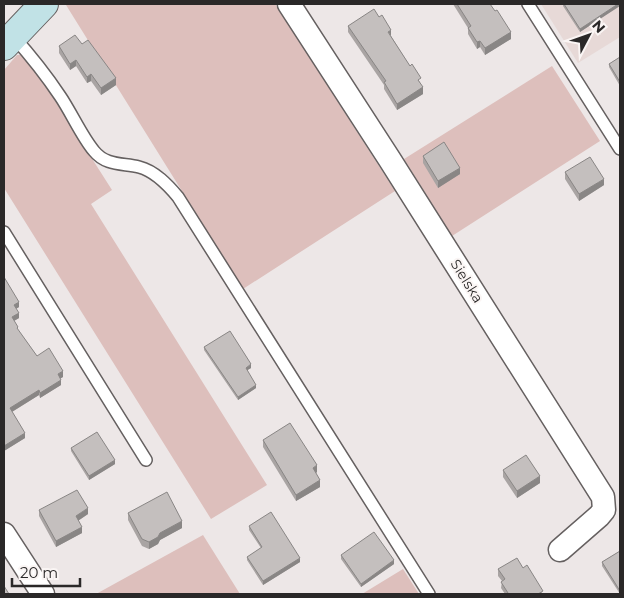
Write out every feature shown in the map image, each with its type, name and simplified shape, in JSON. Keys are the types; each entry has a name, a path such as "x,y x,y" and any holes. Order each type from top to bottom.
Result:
{"street":[{"path":"8,41 44,4"},
{"name":"Sielska","path":"288,4 390,160 603,497 604,510 560,550"},
{"path":"4,534 43,594"}],"lane":[{"path":"528,4 620,149"},
{"path":"8,41 60,96 94,152 115,164 141,167 164,181 178,197 428,594"},
{"path":"4,232 146,460"}],"shaded area":[{"path":"67,4 275,4 395,191 243,289"},
{"path":"541,4 620,4 620,37 578,63"},
{"path":"17,55 24,55 29,60 112,190 91,204 267,485 211,519 4,188 4,70"},
{"path":"552,66 600,141 452,236 404,159"},
{"path":"203,535 240,594 96,594"},
{"path":"403,569 419,594 362,594"}],"building":[{"path":"457,4 490,4 495,11 497,10 511,32 485,48 480,41 477,42 468,28 471,26"},
{"path":"564,4 618,4 580,29"},
{"path":"374,9 379,17 382,15 391,30 388,32 410,66 412,64 421,78 418,80 423,87 397,104 384,82 386,81 348,26"},
{"path":"75,35 82,44 88,40 116,78 101,88 91,74 87,77 76,60 70,64 59,46"},
{"path":"620,57 620,82 609,64"},
{"path":"444,142 460,168 438,181 423,156"},
{"path":"590,157 604,179 579,194 565,172"},
{"path":"4,277 19,302 14,305 19,313 12,317 17,328 37,356 49,348 63,371 58,374 61,380 40,393 39,390 10,408 25,433 4,446"},
{"path":"230,331 251,364 246,368 256,385 238,397 204,347"},
{"path":"290,423 317,465 313,468 320,480 296,495 263,440"},
{"path":"97,432 115,460 89,476 71,448"},
{"path":"526,455 540,476 517,491 503,470"},
{"path":"77,490 88,508 76,516 82,527 56,541 39,510"},
{"path":"167,492 182,521 160,533 158,537 149,542 142,539 128,513"},
{"path":"271,512 300,558 263,581 247,557 262,547 249,526"},
{"path":"374,532 394,560 361,584 341,555"},
{"path":"620,551 620,591 602,562"},
{"path":"517,558 523,568 527,565 543,591 538,594 508,594 501,582 505,579 498,569"},
{"path":"4,586 9,594 4,594"}]}
